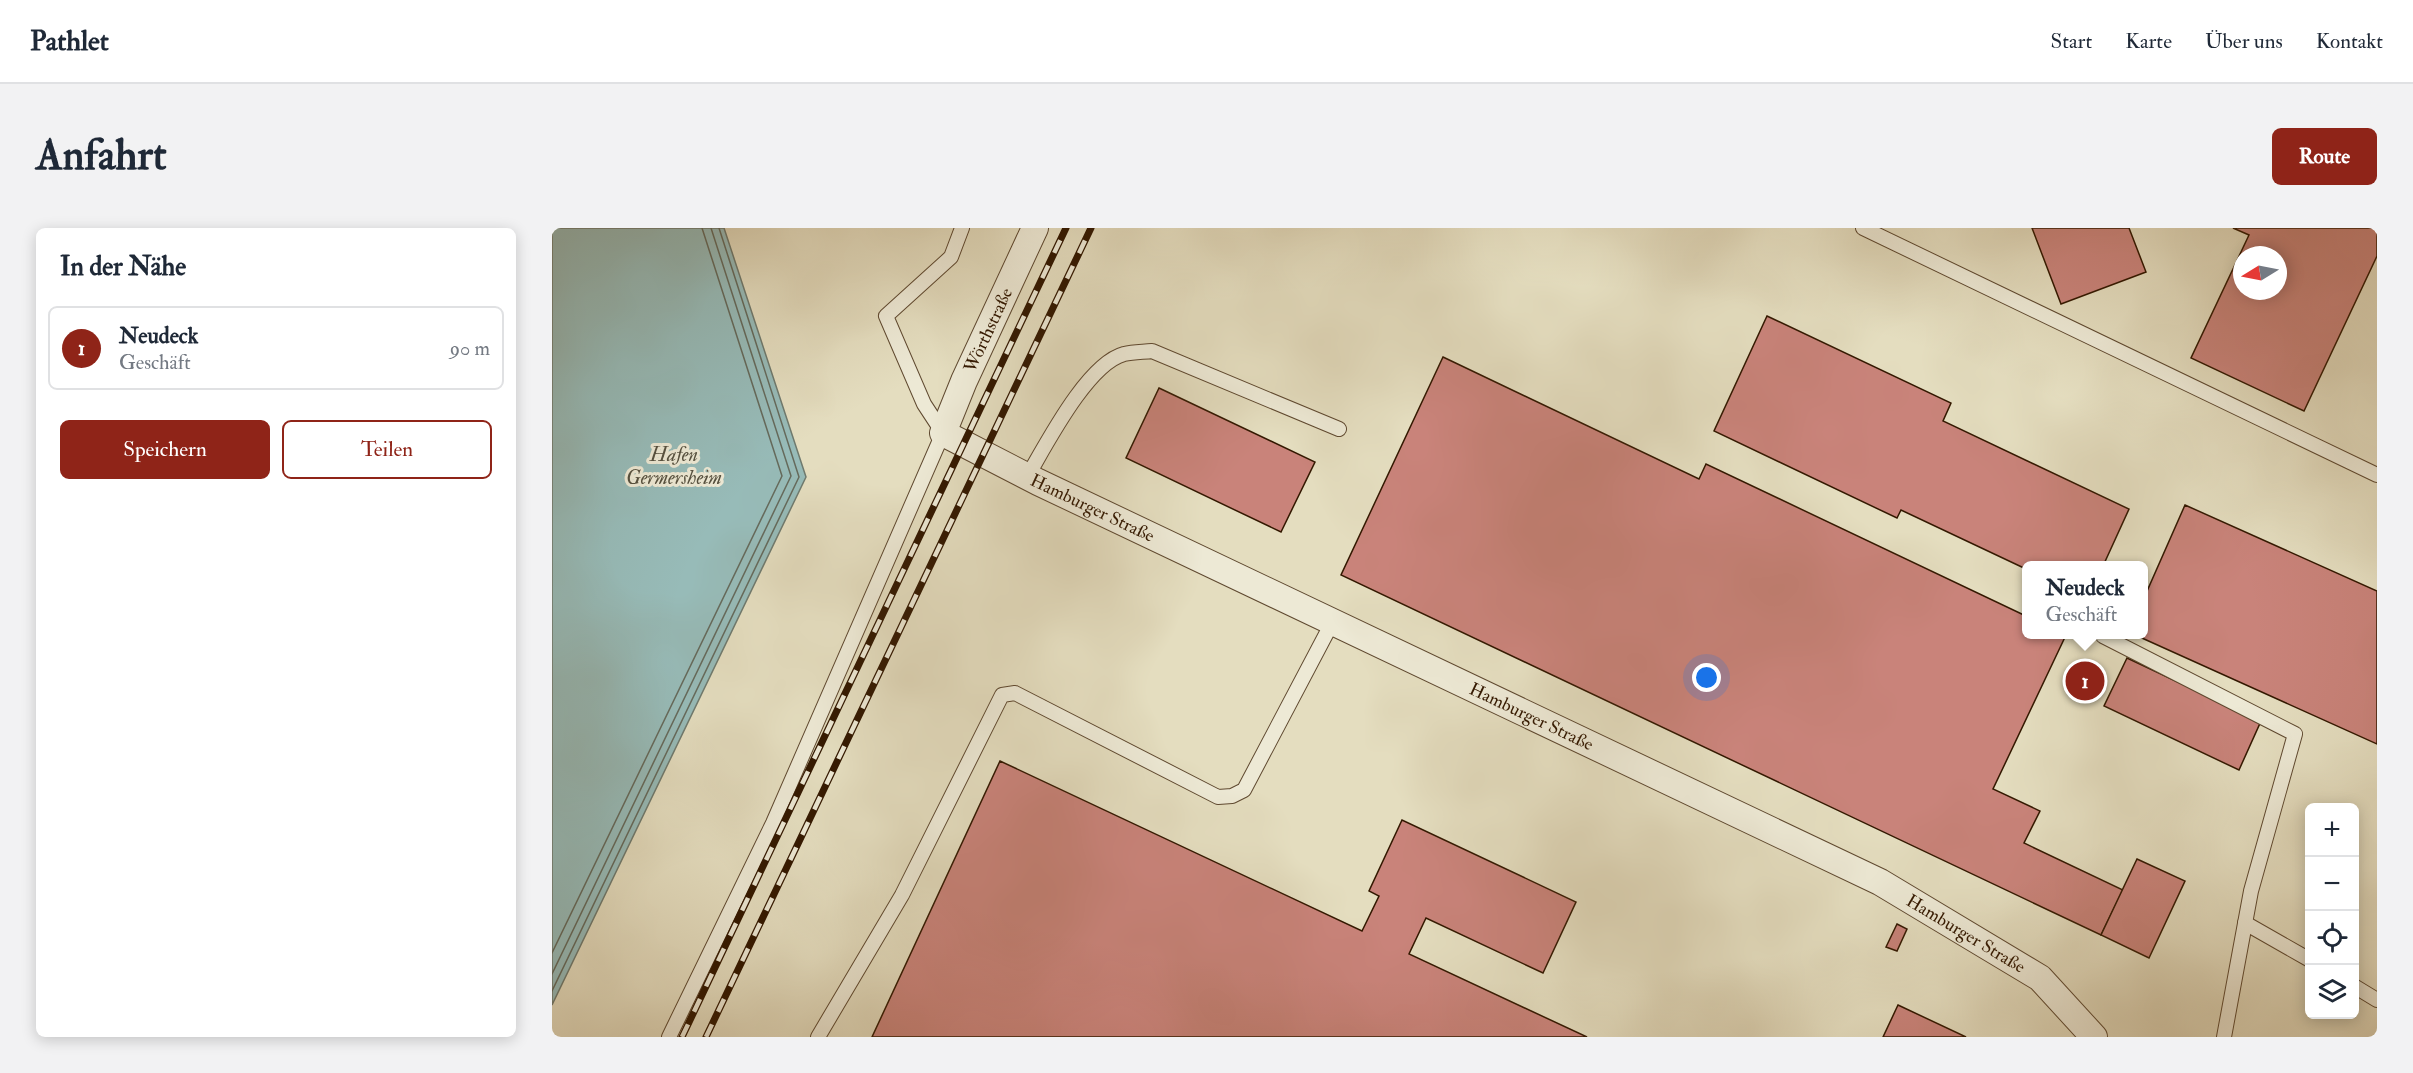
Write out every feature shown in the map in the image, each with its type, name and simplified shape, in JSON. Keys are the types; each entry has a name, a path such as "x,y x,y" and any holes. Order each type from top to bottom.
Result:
{"street":[{"name":"Wörthstraße","path":"943,433 1035,228"},
{"name":"Hamburger Straße","path":"943,433 1028,477 1880,882 2040,978 2094,1037"}],"lane":[{"path":"669,1037 773,823 943,433 924,404 886,316 951,257 962,228"},
{"path":"1863,228 2377,475"},
{"path":"1028,477 1065,412 1098,371 1122,355 1152,351 1339,429"},
{"path":"818,1037 902,895 1002,695 1015,693 1218,796 1232,796 1244,790 1333,621"},
{"path":"2109,639 2295,734 2251,891 2224,1037"},
{"path":"2245,923 2305,957"},
{"path":"2359,989 2377,1000"}],"water":[{"name":"Hafen Germersheim","path":"552,228 724,228 806,477 552,1005"}],"building":[{"path":"2032,228 2129,228 2146,272 2061,304"},
{"path":"2233,228 2377,228 2377,256 2304,411 2191,358 2233,269 2233,300 2287,300 2287,246 2244,246 2249,235"},
{"path":"1767,316 1951,403 1943,421 2129,509 2105,561 2022,561 2022,567 1901,510 1897,518 1714,431"},
{"path":"1443,357 1699,479 1706,464 2022,614 2022,639 2064,639 1993,789 2040,811 2024,843 2123,890 2101,935 1341,575"},
{"path":"1159,388 1315,462 1281,532 1126,458"},
{"path":"2185,505 2377,591 2377,744 2144,639 2148,639 2148,589"},
{"path":"2127,658 2261,721 2239,770 2104,706"},
{"path":"1000,761 1362,931 1379,896 1369,891 1402,820 1576,902 1543,973 1426,918 1409,954 1587,1037 872,1037"},
{"path":"2137,859 2185,881 2149,958 2101,935"},
{"path":"1897,924 1907,929 1897,951 1886,947"},
{"path":"1898,1005 1966,1037 1883,1037"}],"railway":[{"path":"682,1037 1066,228"},
{"path":"706,1037 1091,228"}],"place":[{"name":"Neudeck","path":"2085,681"}]}
